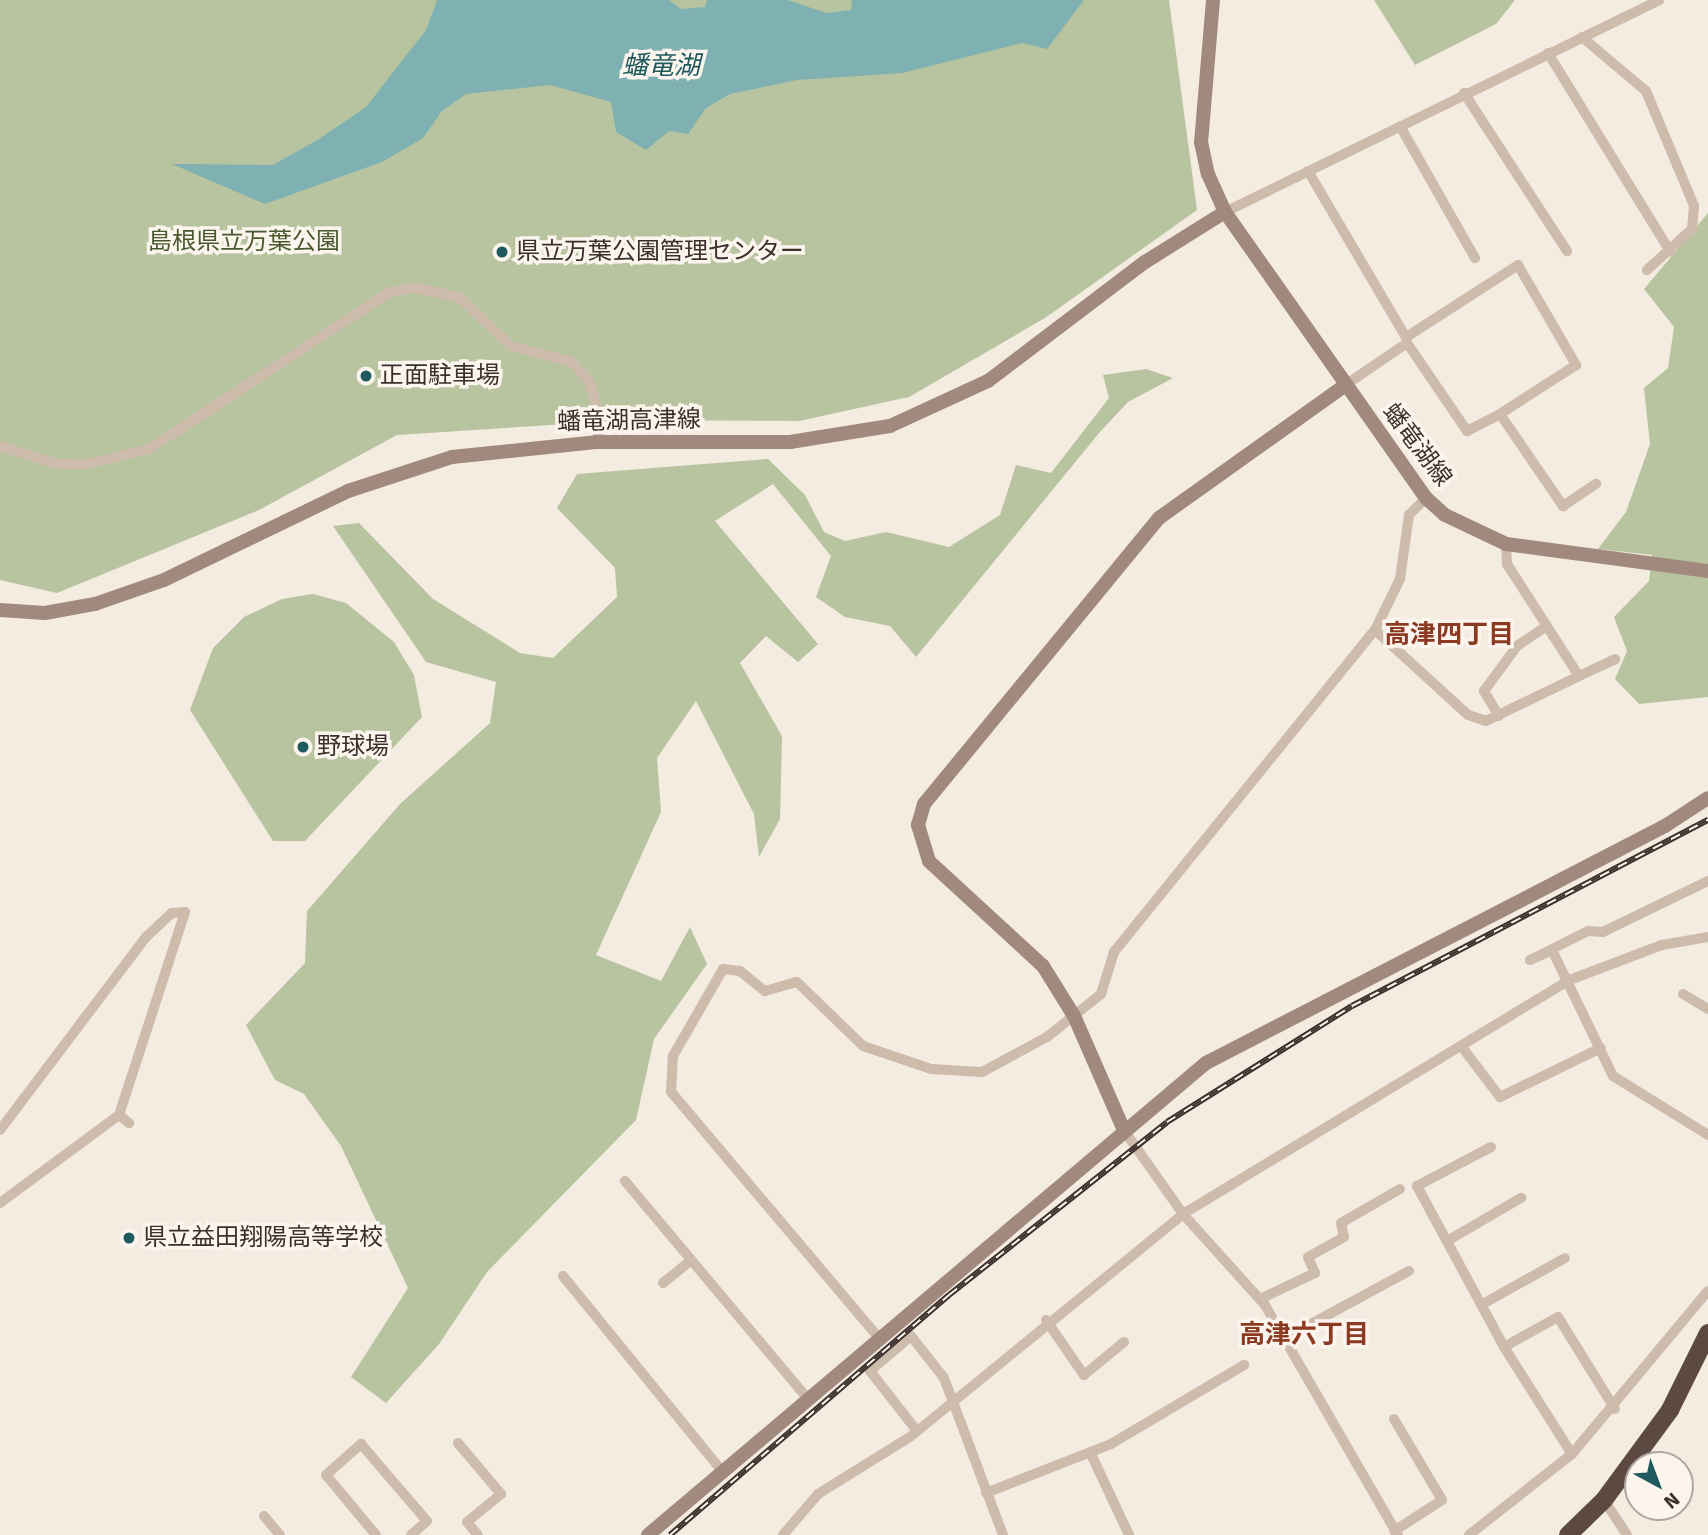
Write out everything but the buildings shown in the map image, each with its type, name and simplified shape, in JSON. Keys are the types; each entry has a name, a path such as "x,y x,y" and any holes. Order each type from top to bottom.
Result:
{"highway":[{"path":"1568,1535 1604,1500 1671,1410 1708,1333"}],"street":[{"name":"蟠竜湖線","path":"1213,0 1201,142 1225,212 1344,386 1426,498 1445,515 1507,544 1708,571"},
{"path":"1225,212 1659,0"},
{"path":"1581,37 1646,91 1656,107 1694,206 1692,229 1647,270"},
{"path":"1548,53 1670,251"},
{"path":"1464,93 1567,251"},
{"path":"1401,126 1475,258"},
{"path":"1308,171 1407,339 1467,431 1500,414 1576,365 1518,265 1407,339 1159,518 924,804 919,835 929,861 1023,944 1074,1016 1123,1128 1183,1214 1260,1299 1396,1533 1442,1500 1394,1419"},
{"name":"蟠竜湖高津線","path":"0,610 45,613 95,604 164,580 348,491 452,457 598,442 790,442 890,426 988,381 1144,262 1225,212"},
{"path":"0,446 54,463 85,465 149,449 390,292 416,288 459,297 512,346 570,361 589,381 598,410 598,442"},
{"path":"1500,414 1563,506 1596,484"},
{"path":"878,1338 671,1092 673,1056 723,969 740,971 765,991 796,982 863,1046 932,1069 982,1072 1074,1016 1101,994 1114,952 1375,630 1400,579 1409,515 1426,498"},
{"path":"1507,544 1507,564 1580,676"},
{"path":"1499,716 1484,691 1517,646 1547,626"},
{"path":"1375,630 1468,715 1486,721 1615,659"},
{"path":"648,1535 1123,1128 1206,1063 1665,826 1708,797"},
{"path":"1708,881 1603,932 1588,931 1530,960 1552,950 1613,1076 1708,1135"},
{"path":"0,1130 146,937 172,913 185,912 119,1115 0,1203"},
{"path":"783,1535 818,1494 917,1432 1046,1320 1183,1214 1567,981 1662,945 1708,937"},
{"path":"1683,994 1708,1009"},
{"path":"1462,1047 1500,1097 1601,1048"},
{"path":"119,1115 129,1123"},
{"path":"1491,1147 1417,1186 1504,1348 1572,1454"},
{"path":"625,1181 808,1399"},
{"path":"1260,1299 1315,1273 1308,1257 1344,1237 1341,1223 1400,1189"},
{"path":"1447,1241 1521,1198"},
{"path":"1481,1305 1564,1258"},
{"path":"663,1283 691,1260"},
{"path":"1285,1338 1409,1271"},
{"path":"564,1276 722,1471"},
{"path":"1469,1535 1572,1454 1615,1409 1708,1291"},
{"path":"1504,1348 1558,1317 1615,1409"},
{"path":"1046,1320 1084,1375 1124,1342"},
{"path":"917,1432 870,1371 911,1335 944,1378 950,1404 1003,1535"},
{"path":"986,1493 1090,1452 1244,1365"},
{"path":"458,1443 501,1494 467,1522 478,1535"},
{"path":"376,1535 326,1475 361,1444 427,1521 411,1535"},
{"path":"1090,1452 1129,1535"},
{"path":"1604,1500 1627,1535"},
{"path":"264,1516 280,1535"}],"green space":[{"name":"島根県立万葉公園","path":"0,0 1169,0 1197,210 1045,318 909,397 799,421 630,420 397,435 259,510 57,593 0,580"},
{"path":"1374,0 1515,0 1496,24 1415,65"},
{"path":"1708,213 1708,697 1639,704 1615,679 1627,651 1614,617 1649,581 1652,555 1598,549 1626,512 1650,444 1644,388 1668,368 1674,327 1644,289"},
{"path":"1146,369 1173,378 1128,402 1099,433 916,657 890,626 845,617 816,597 831,556 773,484 715,521 818,644 798,662 766,636 740,663 782,736 780,819 759,857 754,814 696,701 657,758 661,812 596,955 661,981 690,927 707,964 654,1039 636,1120 487,1272 439,1344 386,1403 351,1377 408,1288 341,1146 304,1094 275,1080 246,1025 305,963 307,911 400,804 490,723 496,682 426,662 333,526 359,523 433,599 520,653 553,658 617,597 615,568 557,508 577,474 768,459 805,495 824,532 845,541 886,532 949,547 1000,515 1016,465 1051,473 1109,398 1103,375"},
{"name":"野球場","path":"313,594 346,603 394,642 414,675 422,717 305,841 273,841 190,710 213,648 244,617 282,599"}],"water":[{"name":"蟠竜湖","path":"437,0 669,0 681,9 705,7 707,0 788,0 826,13 851,10 852,0 1084,0 1047,49 1022,43 902,73 797,80 730,94 706,108 688,134 669,131 646,150 616,132 611,102 550,85 466,94 442,111 423,138 382,162 265,204 172,164 273,165 319,139 366,107 426,30"}],"railway":[{"path":"670,1535 949,1295 1167,1122 1352,1006 1708,820"}],"place":[{"name":"県立万葉公園管理センター","path":"502,252"},
{"name":"正面駐車場","path":"366,376"},
{"name":"野球場","path":"303,747"},
{"name":"県立益田翔陽高等学校","path":"129,1238"}],"district":[{"name":"高津四丁目","path":"1449,636"},
{"name":"高津六丁目","path":"1304,1336"}]}
